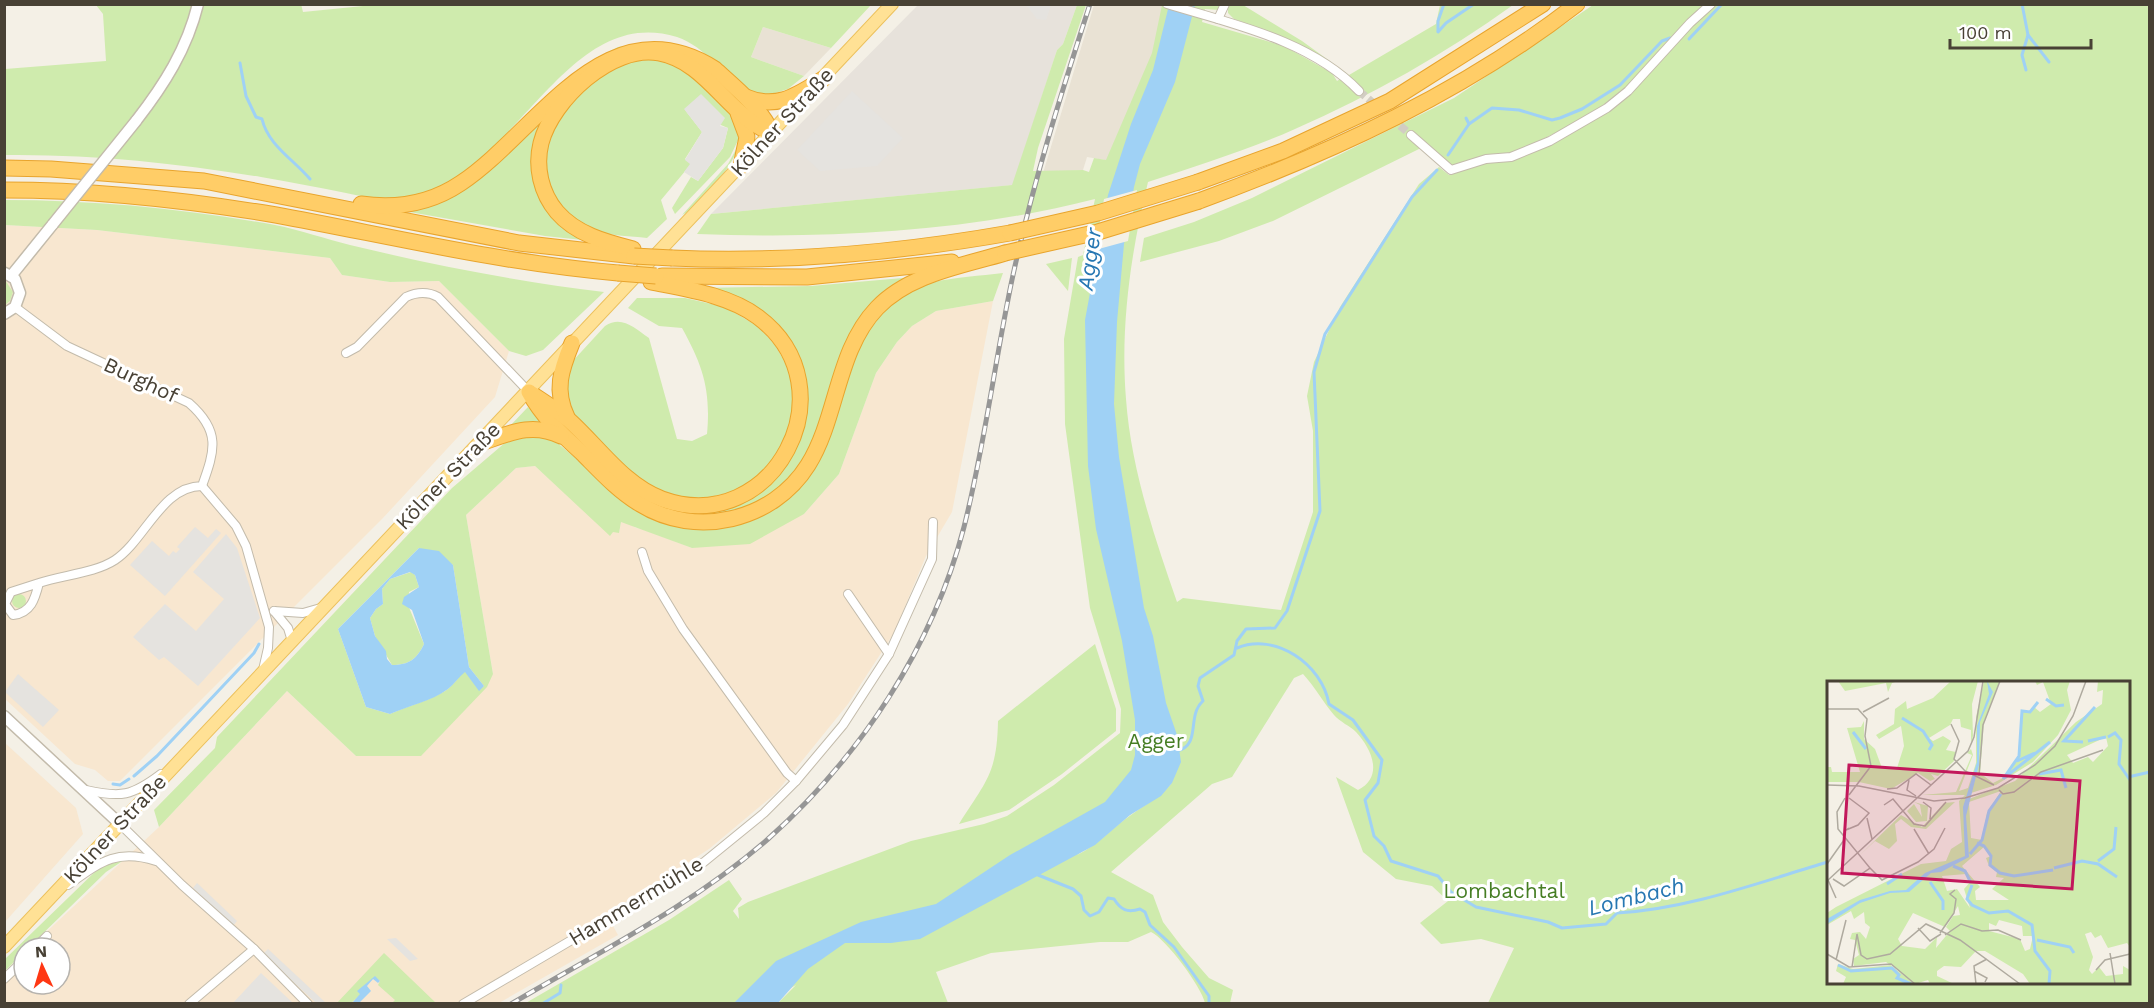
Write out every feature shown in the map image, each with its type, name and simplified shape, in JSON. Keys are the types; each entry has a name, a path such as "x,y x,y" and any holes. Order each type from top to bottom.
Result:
{"highway":[{"path":"4,168 204,181 519,243 672,258 808,259 882,253 1010,233 1098,213 1198,182 1283,151 1390,101 1543,4"},
{"path":"653,279 807,277 885,271 1005,253 1098,232 1199,201 1264,177 1401,117 1536,36 1577,4"},
{"path":"274,194 388,207 435,197 461,183 483,166 580,64 600,50 625,40 650,38 683,46 705,60 740,101 747,137 741,166"},
{"path":"636,253 592,237 576,228 556,211 544,190 538,166 541,142 550,122 570,96 600,68 623,56 645,52 665,55 685,63 765,118 772,133"},
{"path":"740,101 780,102 823,79"},
{"path":"4,190 99,192 222,206 501,259 653,279 738,305 765,322 784,344 796,371 801,400 798,423 787,454 762,482 736,497 699,505 676,503 640,488 569,420 529,392"},
{"path":"529,392 540,412 567,439 618,488 652,511 695,522 732,519 754,512 782,494 808,465 821,438 851,348 868,320 883,302 920,280 1005,253"},
{"path":"569,420 559,388 561,372 572,344"},
{"path":"481,442 530,428 549,430 567,439"}],"main road":[{"name":"Kölner Straße","path":"4,947 892,4"}],"street":[{"path":"4,314 15,307 20,293 18,283 8,274 53,224 136,121 172,70 188,38 198,4"},
{"path":"1167,4 1218,19 1296,48 1327,66 1359,91"},
{"path":"1218,19 1225,4"},
{"path":"1411,135 1451,170 1486,159 1511,157 1540,145 1584,122 1628,91 1690,23 1712,4"},
{"path":"346,353 357,347 406,297 426,292 438,297 529,392"},
{"name":"Burghof","path":"15,307 67,346 189,403 202,414 209,425 213,452 202,486"},
{"path":"39,583 114,561 178,491 202,486 236,526 246,546 263,601 270,637 262,673"},
{"name":"Hammermühle","path":"463,1004 704,862 764,813 796,781 843,724 889,654 932,559 933,522"},
{"path":"642,552 648,571 683,628 787,773 796,781"},
{"path":"848,594 889,654"},
{"path":"263,601 288,628 292,640"},
{"path":"274,611 303,614 324,607"},
{"path":"4,716 86,790 308,1004"},
{"path":"86,790 112,796 124,795 143,787 181,760"},
{"path":"52,896 101,862 118,856 140,856 159,862"},
{"path":"189,1004 254,950"}],"shaded area":[{"path":"918,5 1077,5 1063,44 1057,50 1013,185 711,214"},
{"path":"1026,5 1051,5 1046,20 1037,19"},
{"path":"1094,5 1169,5 1117,162 1087,157 1083,170 1043,173"},
{"path":"763,27 831,48 804,76 751,57"},
{"path":"852,91 903,138 877,166 820,171 797,150"},
{"path":"701,94 725,118 720,126 728,128 723,148 698,181 684,172 690,164 685,160 702,132 684,109"},
{"path":"4,225 97,230 330,258 342,275 390,282 439,281 509,351 495,397 383,518 120,781 108,781 95,770 75,764 5,699"},
{"path":"993,301 952,512 926,556 894,633 848,704 776,793 709,849 607,915 618,935 499,1003 5,1004 5,973 12,966 12,996 72,996 72,936 42,936 159,827 287,691 356,756 493,674 466,515 516,468 535,466 611,535 612,532 619,532 621,522 629,523 636,528 692,548 804,514 839,474 876,373 897,342 912,326 936,311"},
{"path":"195,527 208,538 216,529 221,533 165,596 130,565 152,541 169,556 173,551 176,553 180,549 177,547"},
{"path":"226,534 237,548 260,618 198,686 164,657 159,660 133,637 165,604 196,631 224,599 193,572"},
{"path":"18,674 59,710 43,727 5,692"},
{"path":"5,743 76,808 83,834 5,922"},
{"path":"197,883 237,921 233,926 193,888"},
{"path":"396,938 418,959 410,961 387,939"},
{"path":"268,949 326,1003 316,1003 263,954"},
{"path":"261,973 293,1003 233,1003"}],"green space":[{"path":"301,4 303,12 383,4 871,5 831,48 763,27 751,57 804,76 788,89 772,94 770,99 736,83 705,54 677,37 635,33 598,47 565,72 501,139 467,169 429,191 386,200 261,177 165,164 69,156 5,155 5,69 106,61 103,14 96,5"},
{"name":"Lombachtal","path":"1077,5 1086,5 1038,148 1033,171 1083,170 1089,172 1094,158 1106,160 1152,53 1162,5 1222,5 1219,10 1205,9 1202,22 1284,46 1332,73 1337,81 1345,76 1261,29 1234,19 1228,13 1228,5 1243,5 1302,41 1349,75 1436,24 1440,5 1513,5 1434,57 1324,116 1259,144 1148,182 1128,289 1125,372 1133,451 1152,527 1177,602 1183,598 1281,610 1313,512 1313,431 1307,396 1314,362 1340,307 1419,184 1439,167 1449,175 1468,165 1512,160 1581,120 1511,155 1485,157 1452,166 1421,148 1273,221 1219,241 1140,262 1144,238 1194,222 1252,198 1454,98 1593,5 2149,5 2149,1003 1488,1003 1514,948 1481,939 1441,944 1420,923 1448,901 1432,886 1396,879 1363,852 1336,777 1358,790 1371,778 1373,762 1371,754 1354,730 1334,715 1303,674 1294,678 1232,777 1212,784 1111,872 1153,895 1163,922 1182,947 1209,978 1233,990 1230,1003 1205,1003 1182,964 1151,932 1128,942 1100,942 991,953 936,972 948,1003 778,1003 796,985 764,1003 524,1004 669,920 729,880 742,899 733,911 739,919 738,908 748,902 911,841 984,824 1007,816 1054,785 1120,733 1121,709 1090,608 1065,424 1064,339 1078,257 1083,255 1095,199 997,219 897,231 797,235 697,234 711,214 1012,185 1057,50 1063,44","holes":["1172,783 1092,846 1077,855"]},
{"path":"642,43 661,46 694,61 708,71 762,123 716,82 635,48 555,108 537,182 592,241 545,236 404,211 434,203 596,58 618,47"},
{"path":"629,60 663,60 689,72 728,107 741,134 730,157 675,214 672,208 691,177 698,181 723,148 728,128 685,110 702,132 685,159 691,164 661,200 667,219 647,238 603,233 578,222 558,203 546,175 546,154 551,134 562,115 593,84"},
{"path":"739,144 731,162 716,184 698,203 682,215 728,164"},
{"path":"4,200 107,204 242,219 285,227 350,245 444,266 604,292 543,350 526,356 509,351 439,281 390,282 342,275 330,258 97,230 5,225"},
{"path":"1072,258 1068,291 1046,264"},
{"path":"1003,273 993,301 936,311 912,326 897,342 876,373 839,474 804,514 750,544 692,548 621,522 619,533 613,532 610,536 535,466 516,468 466,515 493,674 487,687 421,756 356,756 287,691 159,827 154,810 215,748 217,737 452,488 513,436 525,432 554,440 637,510 664,523 696,529 715,528 794,493 815,468 842,386 854,358 869,332 886,310 908,293 934,282","holes":["419,548 453,565 469,667 484,686 479,690 465,671 445,691 390,714 366,707 338,629"]},
{"path":"914,277 882,298 806,458 774,495 722,517 672,513 612,477 543,404 611,469 705,509 793,452 805,419 789,344 702,288 811,286"},
{"path":"5,280 13,292 10,301 5,305"},
{"path":"637,298 685,298 725,307 759,327 775,345 789,369 794,394 790,430 769,467 735,491 707,498 683,498 657,490 631,474 569,411 565,375 570,364 605,326 622,322 649,338 677,439 692,441 707,434 708,404 704,379 682,328 659,326 628,308"},
{"path":"528,407 545,423 509,427"},
{"path":"411,572 415,575 419,587 409,592 408,605 424,644 412,660 392,665 375,636 370,618 383,604 382,589 390,579"},
{"path":"16,594 22,594 26,601 22,608 16,608 12,604 12,598"},
{"path":"1095,644 1116,709 1116,731 1062,774 1009,810 959,824 983,786 992,766 998,721"},
{"path":"127,858 106,872 40,936 29,936 102,865"},
{"path":"12,952 12,964 5,971 5,959"},
{"path":"384,953 436,1003 392,1003 395,1000 378,985 380,981 375,977 358,991 361,994 351,1003 336,1004"}],"water":[{"name":"Agger","path":"1169,5 1195,5 1175,82 1140,164 1134,187 1124,244 1117,322 1114,404 1119,457 1144,608 1153,636 1166,703 1177,735 1181,762 1172,783 1161,796 1130,815 1095,845 920,939 891,943 845,943 808,969 778,1003 733,1004 776,961 861,922 936,904 1010,855 1105,802 1131,770 1135,755 1135,720 1122,641 1096,529 1088,466 1085,320 1108,195 1131,124 1153,70"},
{"path":"419,548 439,551 453,565 469,667 484,686 479,691 465,672 441,693 390,714 366,707 338,629","holes":["410,572 415,575 419,587 404,597 402,604 412,610 424,644 412,660 392,665 387,659 386,651 375,636 370,618 383,604 382,589 390,579"]},
{"path":"375,976 380,981 378,983 373,979 367,986 371,991 359,1003 352,1003 360,994 357,991"}],"pier":[{"path":"1137,190 1128,241 1095,250 1104,199"}],"waterway":[{"path":"1438,31 1438,21 1444,4"},
{"path":"1438,32 1446,23 1474,4"},
{"path":"1689,39 1722,4"},
{"path":"2022,4 2028,35 2022,55 2026,70"},
{"path":"2028,35 2049,62"},
{"path":"1469,124 1492,108 1519,110 1552,120 1582,109 1620,85 1662,41 1670,38"},
{"path":"240,63 246,96 256,117 262,119 275,144 310,179"},
{"path":"1448,155 1469,124 1466,118"},
{"path":"1177,751 1185,748 1192,736 1195,714 1203,701 1198,686 1200,678 1234,655 1237,641 1246,629 1275,628 1287,611 1320,511 1314,372 1325,334 1412,197 1437,170"},
{"path":"134,776 157,756 254,653 259,644"},
{"name":"Lombach","path":"1237,648 1252,644 1266,644 1281,648 1307,664 1325,689 1329,704 1353,720 1382,760 1378,783 1365,800 1374,836 1384,846 1391,861 1438,876 1451,892 1476,907 1548,922 1562,928 1606,924 1617,913 1697,900 1827,862"},
{"name":"Lombach","path":"2130,777 2150,772"},
{"path":"113,784 120,785 129,779"},
{"path":"1038,875 1073,889 1081,896 1084,910 1090,916 1099,912 1108,898 1114,899 1125,910 1140,909 1145,912 1150,925 1174,947 1209,996 1209,1004"},
{"path":"542,1004 560,993 561,985"}],"tunnel":[{"path":"1359,91 1379,108"},
{"path":"1391,118 1411,135"}],"railway":[{"path":"511,1004 676,907 768,839 833,773 889,697 913,657 933,615 964,527 1029,206 1090,4"}]}
